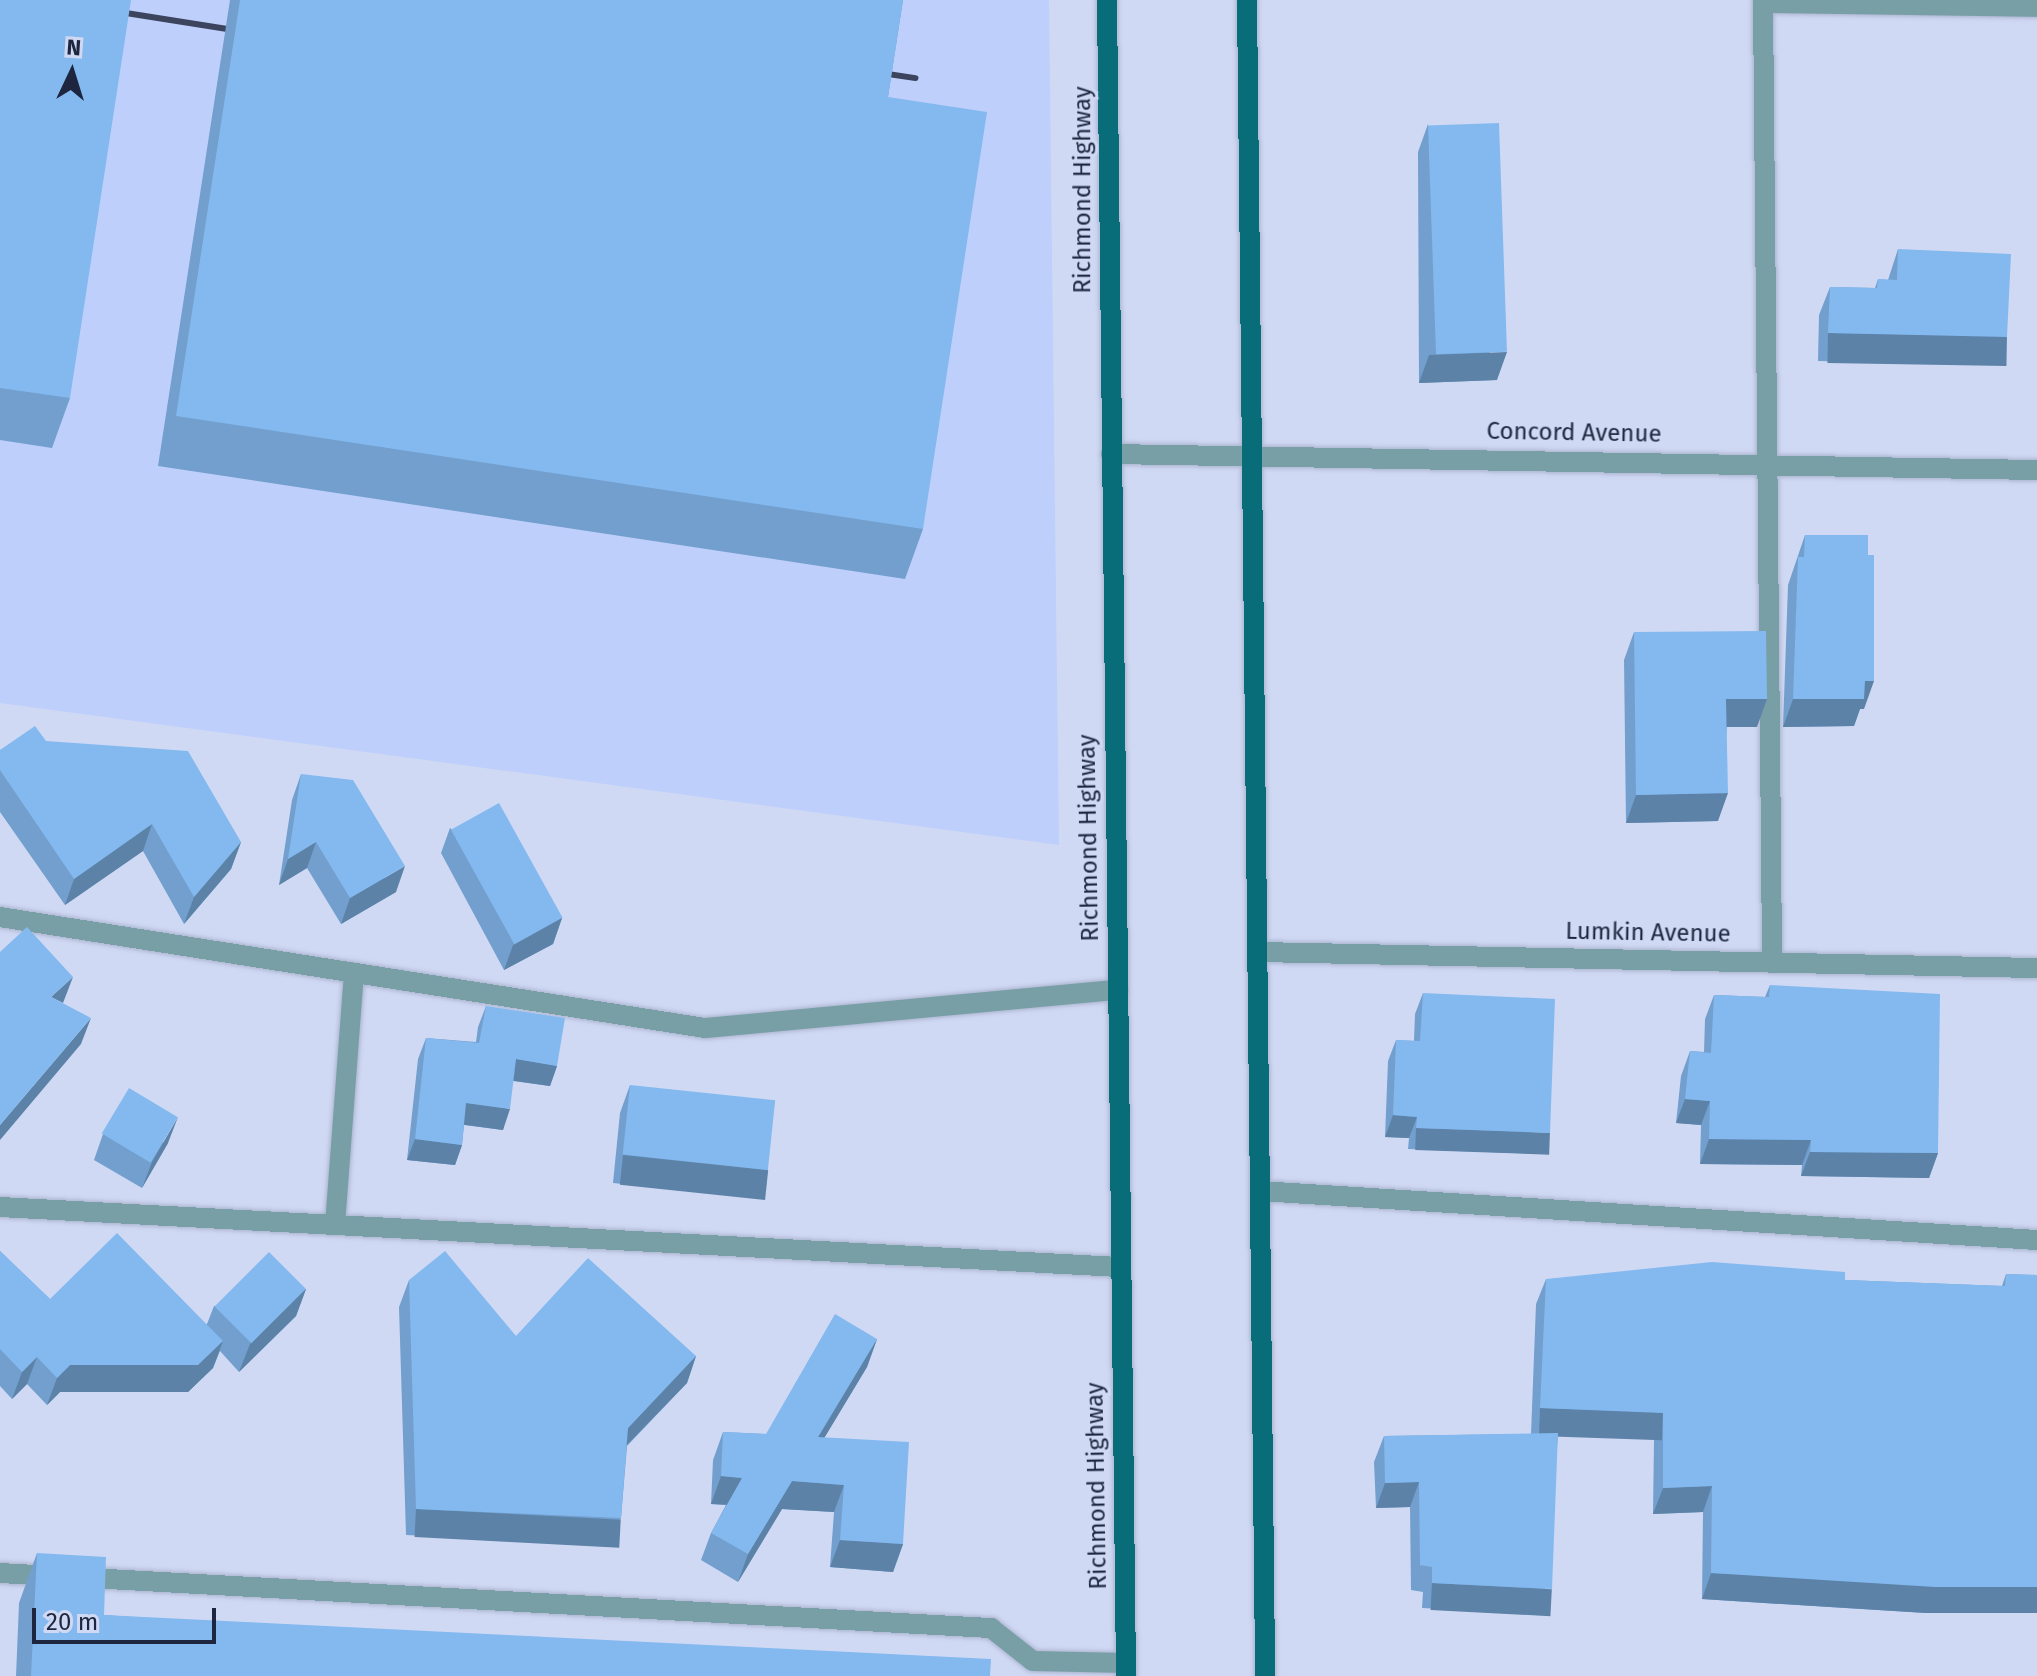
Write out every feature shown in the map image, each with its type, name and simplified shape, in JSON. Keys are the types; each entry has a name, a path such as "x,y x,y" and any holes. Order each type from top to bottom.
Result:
{"main road":[{"name":"Richmond Highway","path":"1107,0 1126,1670"},
{"path":"1247,0 1265,1676"}],"street":[{"path":"1772,962 1763,1 2037,7"},
{"name":"Concord Avenue","path":"1111,454 1766,461 2037,470"},
{"path":"0,917 705,1028 1118,990"},
{"name":"Lumkin Avenue","path":"1258,952 2037,968"},
{"path":"335,1225 354,973"},
{"path":"1260,1191 2037,1240"},
{"path":"0,1207 1120,1267"},
{"path":"0,1573 991,1628 1033,1661 1126,1670"}],"shaded area":[{"path":"0,0 1049,0 1059,845 0,703"}],"building":[{"path":"0,0 131,0 70,398 0,388"},
{"path":"240,0 903,0 888,97 987,112 923,529 176,416"},
{"path":"1499,123 1507,352 1436,354 1428,125"},
{"path":"1898,249 2011,254 2007,337 1828,333 1830,287 1877,288 1878,279 1897,280"},
{"path":"1805,535 1868,535 1868,555 1874,555 1874,681 1865,681 1864,699 1793,699 1798,557 1804,557"},
{"path":"1766,631 1767,699 1726,699 1728,793 1636,795 1634,632"},
{"path":"35,726 46,741 188,751 241,842 194,897 152,824 74,879 0,770 0,750"},
{"path":"301,774 353,780 405,866 350,898 316,842 288,859"},
{"path":"499,803 563,918 514,944 451,830"},
{"path":"27,927 73,977 51,997 91,1018 0,1125 0,952"},
{"path":"1770,985 1940,994 1938,1153 1810,1152 1811,1140 1709,1139 1710,1101 1685,1099 1690,1051 1711,1053 1714,995 1769,997"},
{"path":"1423,993 1555,999 1550,1133 1416,1128 1417,1117 1393,1115 1396,1040 1420,1041"},
{"path":"486,1006 565,1018 557,1066 516,1059 510,1109 466,1103 462,1145 415,1139 426,1038 479,1043"},
{"path":"630,1085 775,1100 768,1170 623,1155"},
{"path":"129,1088 178,1117 151,1163 102,1133"},
{"path":"117,1233 223,1341 198,1365 70,1365 57,1378 37,1357 22,1372 0,1349 0,1251 50,1299"},
{"path":"445,1251 516,1336 588,1258 696,1356 628,1428 621,1518 416,1509 409,1280"},
{"path":"269,1252 306,1289 251,1343 215,1306"},
{"path":"1712,1262 1845,1272 1845,1280 2005,1286 2006,1274 2037,1275 2037,1587 1935,1587 1711,1573 1712,1486 1663,1488 1663,1413 1540,1408 1546,1279"},
{"path":"835,1314 877,1339 818,1437 909,1442 903,1544 840,1540 844,1485 792,1481 748,1554 711,1533 742,1478 721,1476 723,1432 766,1434"},
{"path":"1558,1433 1552,1589 1432,1583 1432,1567 1420,1565 1419,1482 1385,1483 1384,1436"},
{"path":"37,1553 106,1557 104,1615 991,1659 990,1676 31,1676"}],"railway":[{"path":"107,10 246,32"},
{"path":"868,71 915,78"}]}
